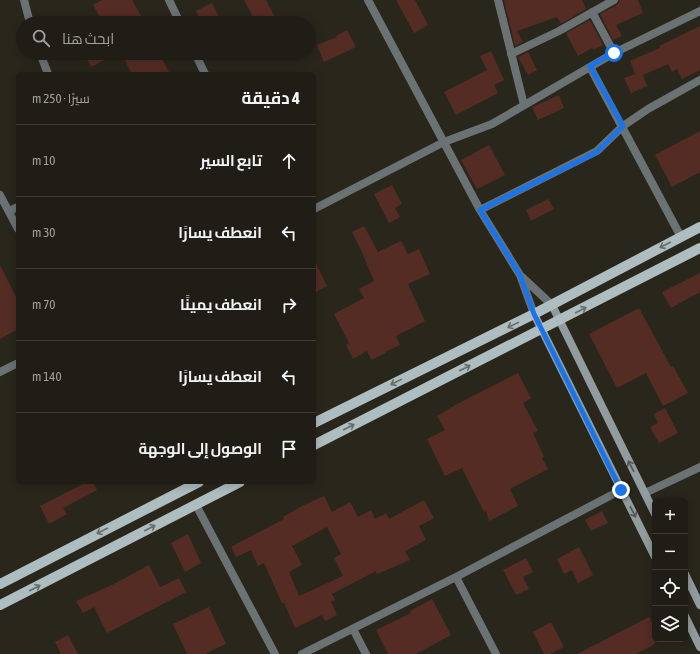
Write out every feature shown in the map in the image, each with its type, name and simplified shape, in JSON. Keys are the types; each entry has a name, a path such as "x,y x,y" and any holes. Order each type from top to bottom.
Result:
{"main road":[{"path":"316,422 552,305 700,227"},
{"path":"316,444 700,248"},
{"path":"0,605 236,484"},
{"path":"0,584 186,485"}],"street":[{"path":"24,0 28,16"},
{"path":"169,0 177,16"},
{"path":"368,0 480,210 520,275 534,314 652,551"},
{"path":"498,0 524,105"},
{"path":"511,54 559,31 592,12 599,4 614,0"},
{"path":"316,208 444,142 492,124 590,66 700,11"},
{"path":"592,12 614,53"},
{"path":"43,60 47,72"},
{"path":"198,60 204,72"},
{"path":"590,66 681,237"},
{"path":"480,210 597,152 623,126 648,109 700,80"},
{"path":"0,195 16,225"},
{"path":"8,211 16,208"},
{"path":"520,275 552,305 652,508"},
{"path":"0,372 16,364"},
{"path":"645,493 700,467"},
{"path":"302,654 456,578 621,490"},
{"path":"196,504 275,654"},
{"path":"456,578 496,654"},
{"path":"688,580 700,605"},
{"path":"688,622 700,647"},
{"path":"353,629 366,654"}],"building":[{"path":"102,0 132,0 141,16 99,16 93,5"},
{"path":"244,0 266,0 274,16 252,16"},
{"path":"396,0 415,0 428,25 414,33"},
{"path":"504,0 582,0 586,9 561,24 557,17 517,31 523,42 515,46"},
{"path":"620,0 638,0 643,13 616,25 622,36 613,40 600,14 617,5"},
{"path":"212,3 218,16 198,16 196,11"},
{"path":"590,20 603,45 593,50 592,48 578,56 566,33"},
{"path":"700,26 700,70 682,79 677,69 672,72 668,64 643,75 647,86 631,93 624,78 635,74 630,61 660,48 659,46"},
{"path":"347,30 356,47 324,62 317,45 337,37 336,36"},
{"path":"491,51 504,80 494,85 498,93 456,115 444,92 487,70 480,56"},
{"path":"528,52 537,70 528,75 518,57"},
{"path":"88,60 104,60 91,67"},
{"path":"125,60 163,60 169,72 131,72"},
{"path":"559,95 564,108 538,120 532,107"},
{"path":"700,131 700,172 672,187 655,155"},
{"path":"489,145 505,175 477,189 461,160"},
{"path":"392,185 402,204 395,208 400,217 389,223 374,194"},
{"path":"548,199 554,209 531,221 526,210"},
{"path":"364,226 378,252 401,241 408,254 419,249 430,274 408,284 425,321 396,336 400,345 371,360 367,351 353,359 346,345 349,343 334,314 364,298 359,289 374,281 352,232"},
{"path":"316,263 327,286 316,292"},
{"path":"0,265 16,297 16,330 0,339"},
{"path":"700,273 700,292 671,308 662,292"},
{"path":"639,308 671,367 673,366 688,393 663,406 646,373 617,388 589,334"},
{"path":"518,373 531,398 523,403 538,431 533,433 544,457 542,458 548,469 510,489 518,506 489,521 486,511 484,512 462,468 445,476 427,439 445,430 437,416 457,404"},
{"path":"665,408 678,433 659,443 650,427 658,423 654,414"},
{"path":"83,484 94,484 97,490 63,508 67,514 49,524 40,506"},
{"path":"324,496 332,512 350,502 358,517 371,510 375,519 386,513 389,519 424,500 434,518 419,526 426,540 405,551 410,560 377,574 376,571 332,594 335,600 331,602 337,615 325,621 322,615 295,628 264,563 258,566 251,550 236,557 231,547 284,519 283,517","holes":["327,527 341,554 334,558 343,576 299,596 289,572 302,565 292,546"]},
{"path":"602,511 608,523 591,531 585,520"},
{"path":"188,534 201,563 185,572 171,543"},
{"path":"579,547 593,575 578,583 572,570 564,574 557,559"},
{"path":"526,558 533,572 523,577 529,589 516,595 503,570"},
{"path":"149,565 160,587 179,578 186,592 107,633 94,607 83,613 76,601 114,584"},
{"path":"432,599 451,635 416,654 388,654 376,630 411,613 410,611"},
{"path":"209,607 226,644 205,654 187,654 173,624"},
{"path":"649,617 652,623 652,642 655,642 655,644 636,654 577,654"},
{"path":"551,622 564,647 550,654 544,654 533,632"},
{"path":"68,635 78,654 61,654 55,642"}],"route":[{"path":"614,53 590,66 623,126 597,152 480,210 520,275 534,314 621,490"}]}
